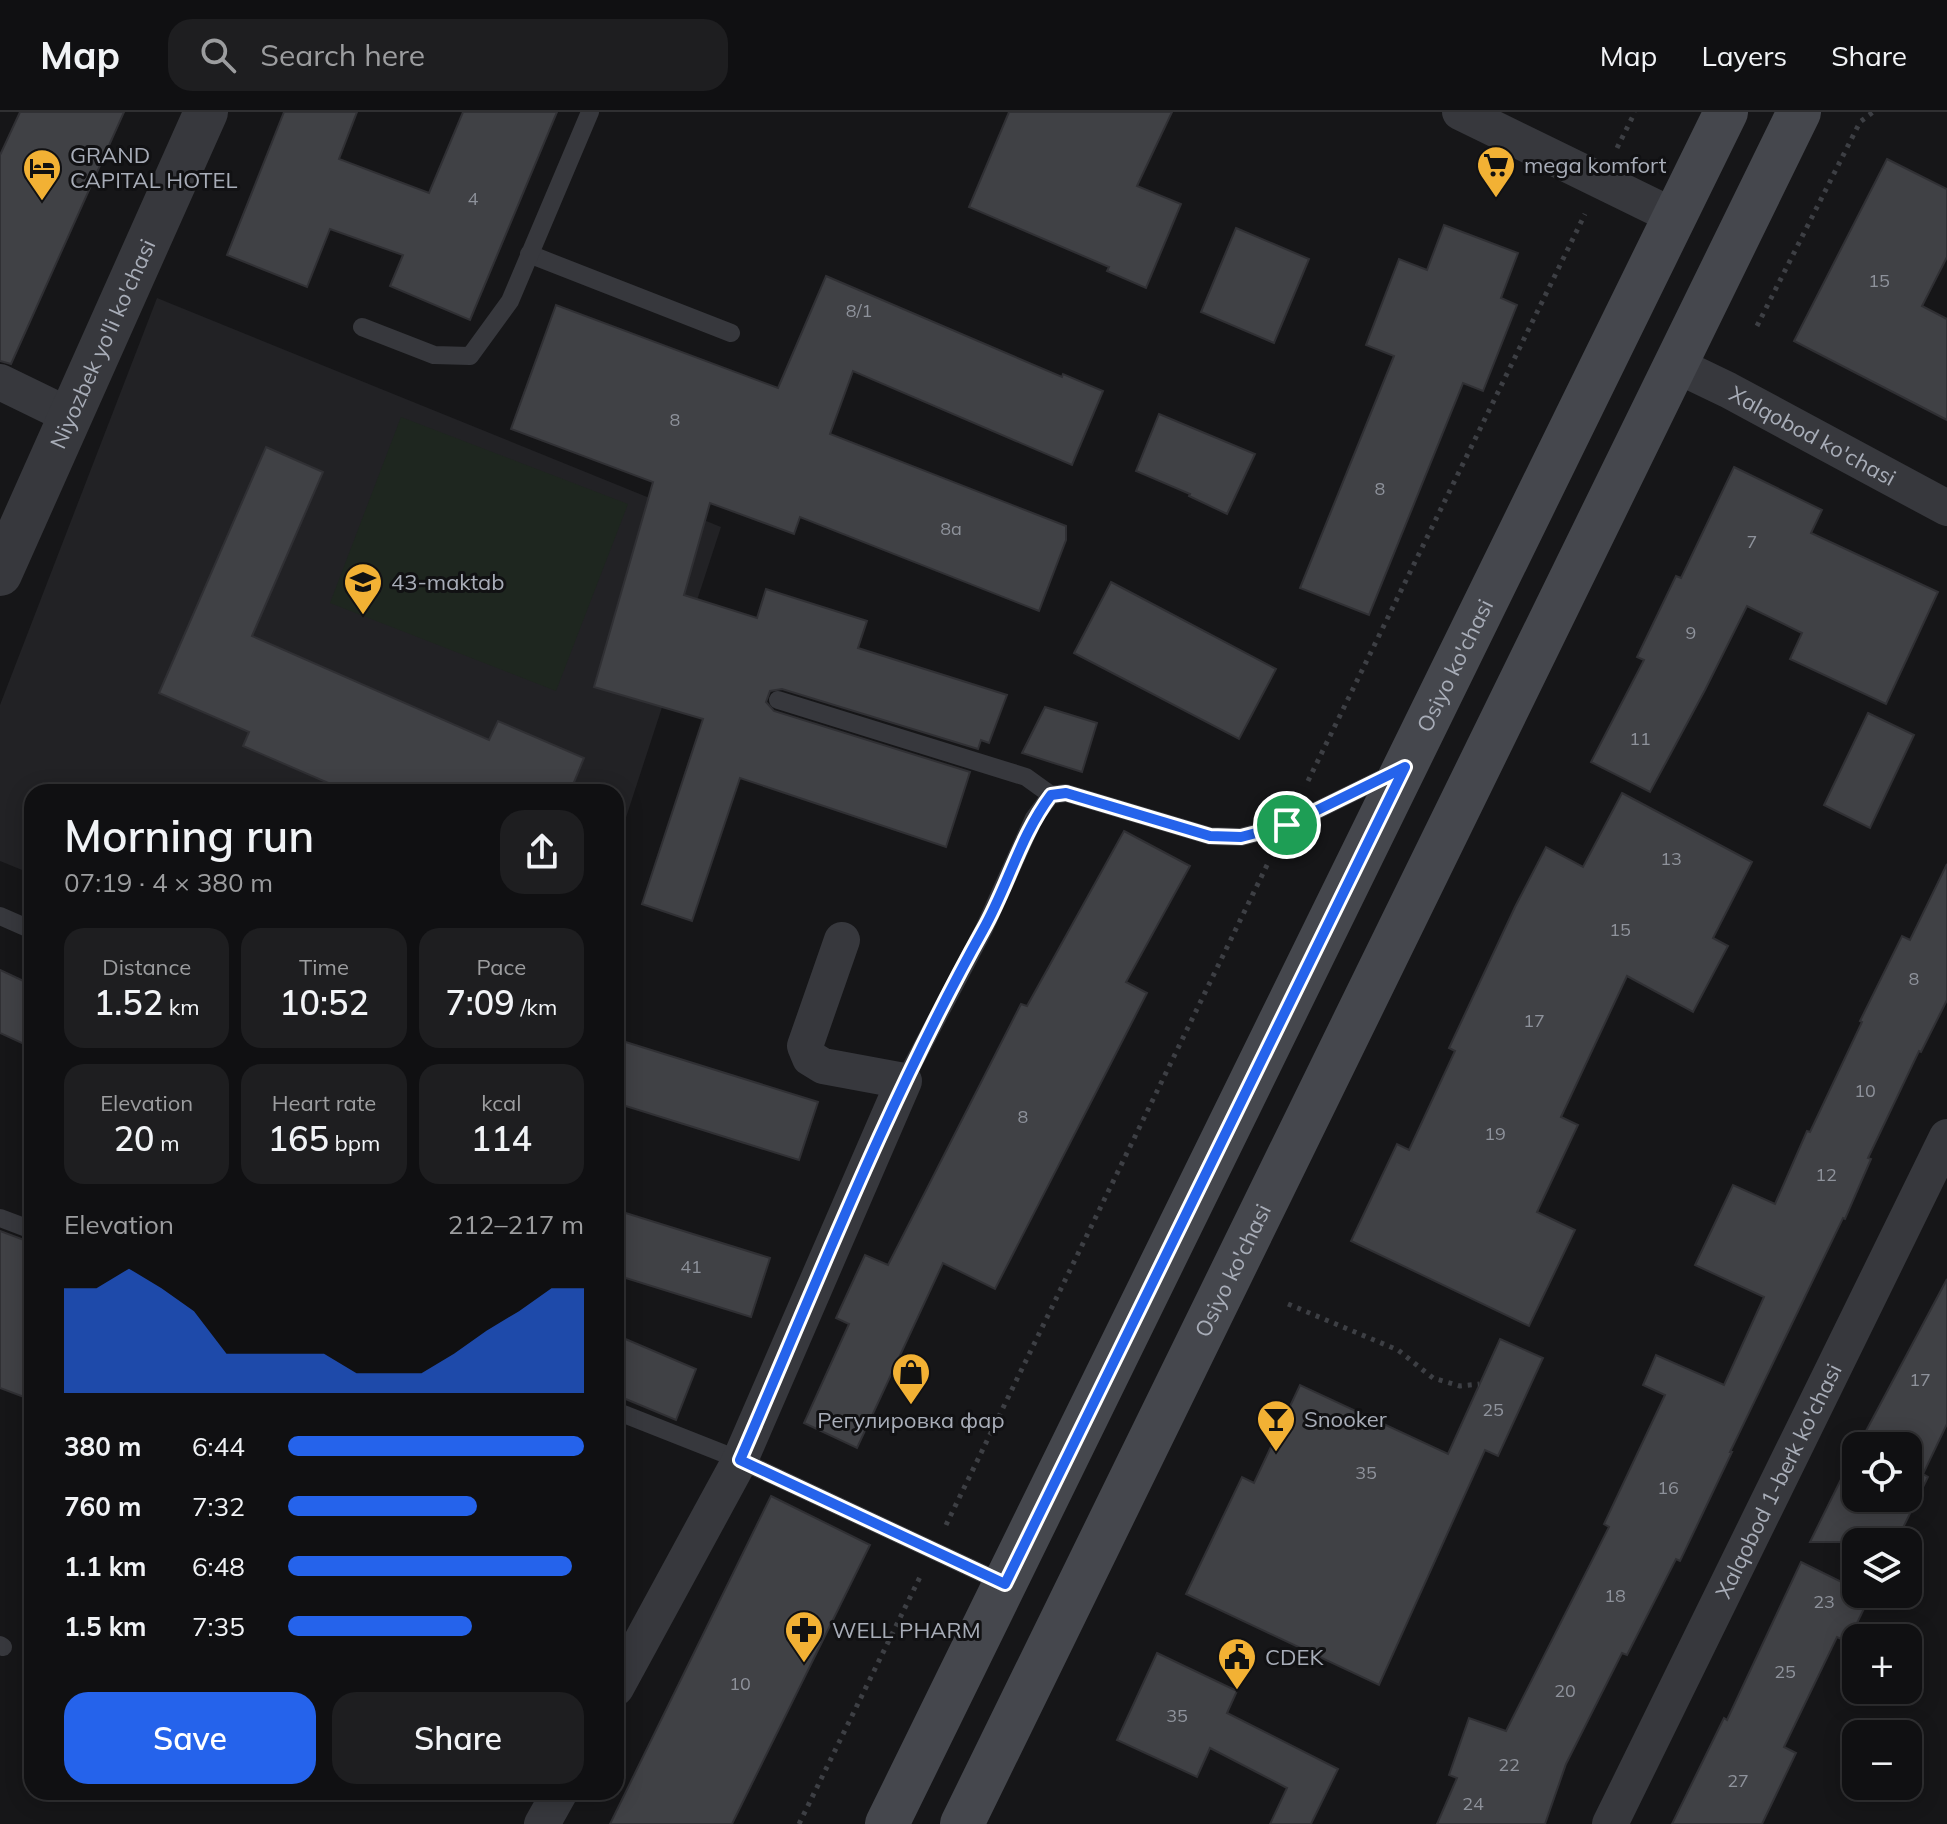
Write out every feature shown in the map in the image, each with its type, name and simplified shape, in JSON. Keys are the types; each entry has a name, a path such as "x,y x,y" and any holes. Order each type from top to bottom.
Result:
{"main road":[{"name":"Osiyo ko'chasi","path":"887,1824 1726,112"},
{"name":"Osiyo ko'chasi","path":"962,1824 1799,112"}],"street":[{"name":"Niyozbek yo'li ko'chasi","path":"0,574 206,112"},
{"path":"1460,112 1675,217"},
{"name":"Xalqobod ko'chasi","path":"1676,365 1947,508"},
{"path":"0,382 70,416"},
{"path":"624,1673 740,1460 904,1081 823,1066 810,1058 805,1046 842,940"},
{"name":"Xalqobod 1-berk ko'chasi","path":"1610,1824 1947,1137"},
{"path":"542,1824 556,1800"}],"lane":[{"path":"362,327 434,355 470,356 510,301 590,112"},
{"path":"529,254 731,333"},
{"path":"778,700 1026,777 1051,795 1066,793 1210,836 1241,837 1287,825 1405,767"},
{"path":"904,1081 984,929 1034,818 1051,795"},
{"path":"0,916 24,926"},
{"path":"0,1218 24,1227"},
{"path":"624,1414 740,1460 1005,1584"}],"path":[{"path":"799,1824 1635,112"},
{"path":"1757,326 1860,122 1873,112"},
{"path":"1288,1304 1398,1350 1433,1378 1460,1386 1479,1384"}],"shaded area":[{"name":"43-maktab","path":"157,298 721,527 624,824 624,784 24,784 24,871 0,861 0,705"},
{"path":"401,417 628,504 556,691 330,603"}],"building":[{"name":"GRAND CAPITAL HOTEL","path":"20,112 124,112 11,364 0,361 0,155"},
{"path":"284,112 357,112 339,159 429,193 463,112 557,112 470,320 390,286 403,255 330,229 307,287 227,255"},
{"path":"1009,112 1172,112 1137,186 1181,204 1146,288 1107,271 1109,267 969,207"},
{"path":"1887,159 1947,189 1947,257 1922,306 1947,319 1947,420 1794,341"},
{"path":"1444,225 1518,253 1501,298 1517,305 1483,391 1463,383 1369,615 1300,588 1394,356 1366,345 1399,259 1427,270"},
{"path":"1236,228 1309,259 1274,343 1201,312"},
{"path":"826,276 1062,377 1063,374 1103,391 1072,465 853,371 830,434 1066,526 1066,540 1039,611 800,517 794,534 710,503 684,595 757,618 766,589 867,621 858,648 1007,695 989,743 981,740 978,749 782,689 770,691 766,702 774,711 970,772 946,847 740,778 692,921 642,904 703,719 594,687 653,482 511,429 556,305 778,388"},
{"path":"1159,414 1255,454 1227,514 1136,471"},
{"path":"266,447 323,472 252,636 489,740 498,721 584,758 573,784 331,784 243,746 249,732 159,693"},
{"path":"1734,467 1822,510 1811,533 1938,592 1886,704 1790,659 1802,633 1747,606 1650,792 1591,762 1644,660 1637,657 1676,576 1681,578"},
{"path":"1111,582 1276,669 1239,739 1074,653"},
{"path":"1045,707 1097,723 1082,772 1022,753"},
{"path":"1868,713 1914,735 1870,828 1824,805"},
{"path":"1622,793 1752,862 1713,938 1728,946 1693,1012 1627,976 1561,1117 1578,1125 1537,1212 1575,1230 1529,1326 1351,1241 1397,1144 1409,1150 1455,1051 1449,1048 1546,847 1583,867"},
{"path":"1124,831 1190,866 1126,982 1147,993 995,1289 943,1263 857,1448 804,1423 849,1324 836,1318 865,1255 888,1265 1021,1004 1027,1006"},
{"path":"1947,864 1947,1000 1868,1158 1871,1159 1845,1219 1680,1561 1676,1559 1627,1655 1622,1653 1566,1764 1545,1824 1437,1824 1457,1778 1449,1775 1469,1718 1506,1731 1609,1527 1604,1524 1665,1395 1643,1385 1656,1355 1724,1385 1764,1297 1695,1265 1733,1185 1775,1204 1902,936 1910,940"},
{"path":"0,970 24,981 24,1044 0,1033"},
{"path":"624,1041 818,1102 799,1160 624,1105"},
{"path":"624,1212 770,1258 751,1317 624,1277"},
{"path":"0,1231 24,1240 24,1397 0,1388"},
{"path":"1947,1279 1947,1424 1923,1474 1928,1477 1922,1489 1922,1432 1865,1432"},
{"path":"624,1338 696,1369 676,1420 624,1398"},
{"path":"1500,1339 1543,1358 1498,1456 1485,1450 1379,1685 1186,1594 1242,1477 1254,1483 1300,1385 1448,1454"},
{"path":"1842,1477 1842,1512 1911,1512 1903,1528 1842,1528 1842,1542 1810,1542"},
{"path":"771,1496 870,1545 732,1824 610,1824"},
{"path":"1801,1562 1842,1582 1842,1608 1864,1608 1857,1624 1842,1624 1842,1639 1837,1637 1784,1747 1796,1753 1762,1824 1672,1824 1724,1718 1727,1720"},
{"path":"1157,1653 1237,1691 1227,1713 1338,1769 1311,1824 1270,1824 1287,1788 1210,1748 1197,1777 1117,1740"}],"place":[{"name":"mega komfort","path":"1496,199"},
{"name":"GRAND CAPITAL HOTEL","path":"42,202"},
{"name":"43-maktab","path":"363,616"},
{"name":"Регулировка фар","path":"911,1406"},
{"name":"Snooker","path":"1276,1453"},
{"name":"WELL PHARM","path":"804,1664"},
{"name":"CDEK","path":"1237,1691"}],"route":[{"path":"1405,767 1005,1584 740,1460 904,1081 984,929 1034,818 1051,795 1066,793 1210,836 1241,837 1287,825 1405,767"}]}
